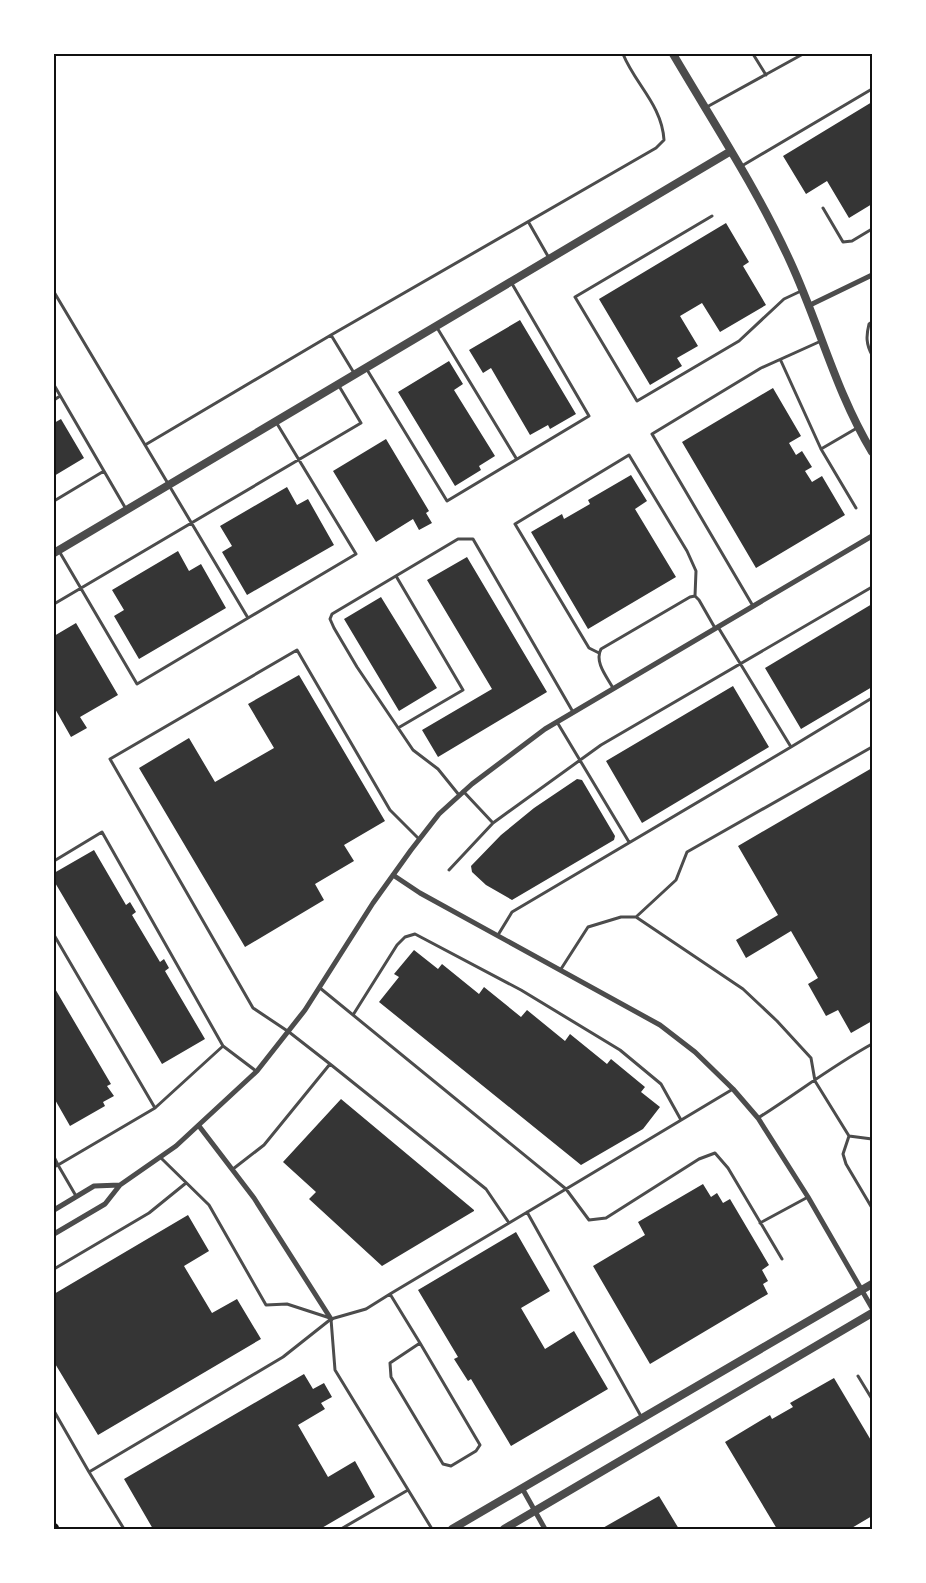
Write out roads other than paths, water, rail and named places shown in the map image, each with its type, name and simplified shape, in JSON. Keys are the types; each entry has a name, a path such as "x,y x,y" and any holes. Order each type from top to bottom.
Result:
{"street":[{"path":"673,54 771,221 802,290 821,341 858,428 872,452"},
{"path":"56,552 337,383 731,152"},
{"path":"808,306 872,275"},
{"path":"54,1234 105,1204 120,1186 161,1158 199,1126 257,1071 289,1032 320,988 392,875 439,814 461,793 508,754 557,722 872,536"},
{"path":"392,875 420,893 660,1025 695,1052 733,1089 758,1118 808,1196 872,1308"},
{"path":"199,1126 254,1198 331,1319"},
{"path":"54,1210 94,1186 120,1186"},
{"path":"452,1529 872,1284"},
{"path":"504,1529 872,1313"},
{"path":"522,1488 545,1529"}],"lane":[{"path":"146,445 331,335 656,148 664,140 663,127 657,110 622,54"},
{"path":"753,54 766,75"},
{"path":"705,108 803,54"},
{"path":"740,167 872,89"},
{"path":"823,208 843,242 852,241 872,229"},
{"path":"712,216 575,297 637,401 739,341 784,299 802,290"},
{"path":"529,222 550,258"},
{"path":"366,367 447,501 589,416 510,281"},
{"path":"54,292 248,618"},
{"path":"872,322 869,324 866,335 868,347 872,355"},
{"path":"435,326 516,458"},
{"path":"331,335 354,374"},
{"path":"753,606 652,434 761,368 781,361 821,341"},
{"path":"781,361 821,450 856,508"},
{"path":"54,604 361,424 337,383"},
{"path":"54,385 127,510"},
{"path":"54,400 60,396"},
{"path":"56,552 82,588 137,684 356,554 275,420"},
{"path":"821,450 858,428"},
{"path":"599,653 590,648 515,524 629,455 687,551 696,571 695,596 740,662 790,747"},
{"path":"54,501 104,471"},
{"path":"493,823 438,769 413,750 357,667 330,619 332,614 458,540 473,539 573,712"},
{"path":"396,576 463,690 398,728"},
{"path":"449,870 493,823 601,744 872,587"},
{"path":"613,689 602,669 599,653 601,649 690,597 695,596"},
{"path":"420,839 390,810 296,650 110,759 253,1008 289,1032 486,1188 509,1223"},
{"path":"498,935 512,912 872,698"},
{"path":"557,722 629,842"},
{"path":"636,917 676,880 687,852 872,747"},
{"path":"54,861 102,832 223,1046 257,1071"},
{"path":"561,969 588,927 621,917 636,917 743,989 811,1058 815,1081 849,1136 872,1140"},
{"path":"353,1015 397,945 405,936 415,934 521,990 620,1050 662,1084 681,1120"},
{"path":"54,935 155,1108"},
{"path":"320,988 566,1189 589,1220 606,1218 699,1159 715,1153 728,1168 782,1259"},
{"path":"758,1118 815,1081 839,1062 872,1044"},
{"path":"54,1167 155,1108 223,1046"},
{"path":"233,1169 264,1145 330,1064"},
{"path":"90,1472 283,1358 331,1319 366,1309 733,1089"},
{"path":"849,1136 843,1154 846,1164 872,1208"},
{"path":"54,1157 76,1196"},
{"path":"161,1158 209,1205 266,1305 287,1304 331,1319"},
{"path":"54,1269 149,1213 186,1183"},
{"path":"760,1223 808,1196"},
{"path":"527,1212 643,1418"},
{"path":"390,1294 420,1343 480,1446 476,1451 452,1466 443,1464 389,1369 390,1363 420,1343"},
{"path":"331,1319 335,1370 432,1529"},
{"path":"858,1376 872,1400"},
{"path":"54,1411 124,1529"},
{"path":"341,1529 408,1490"}]}
